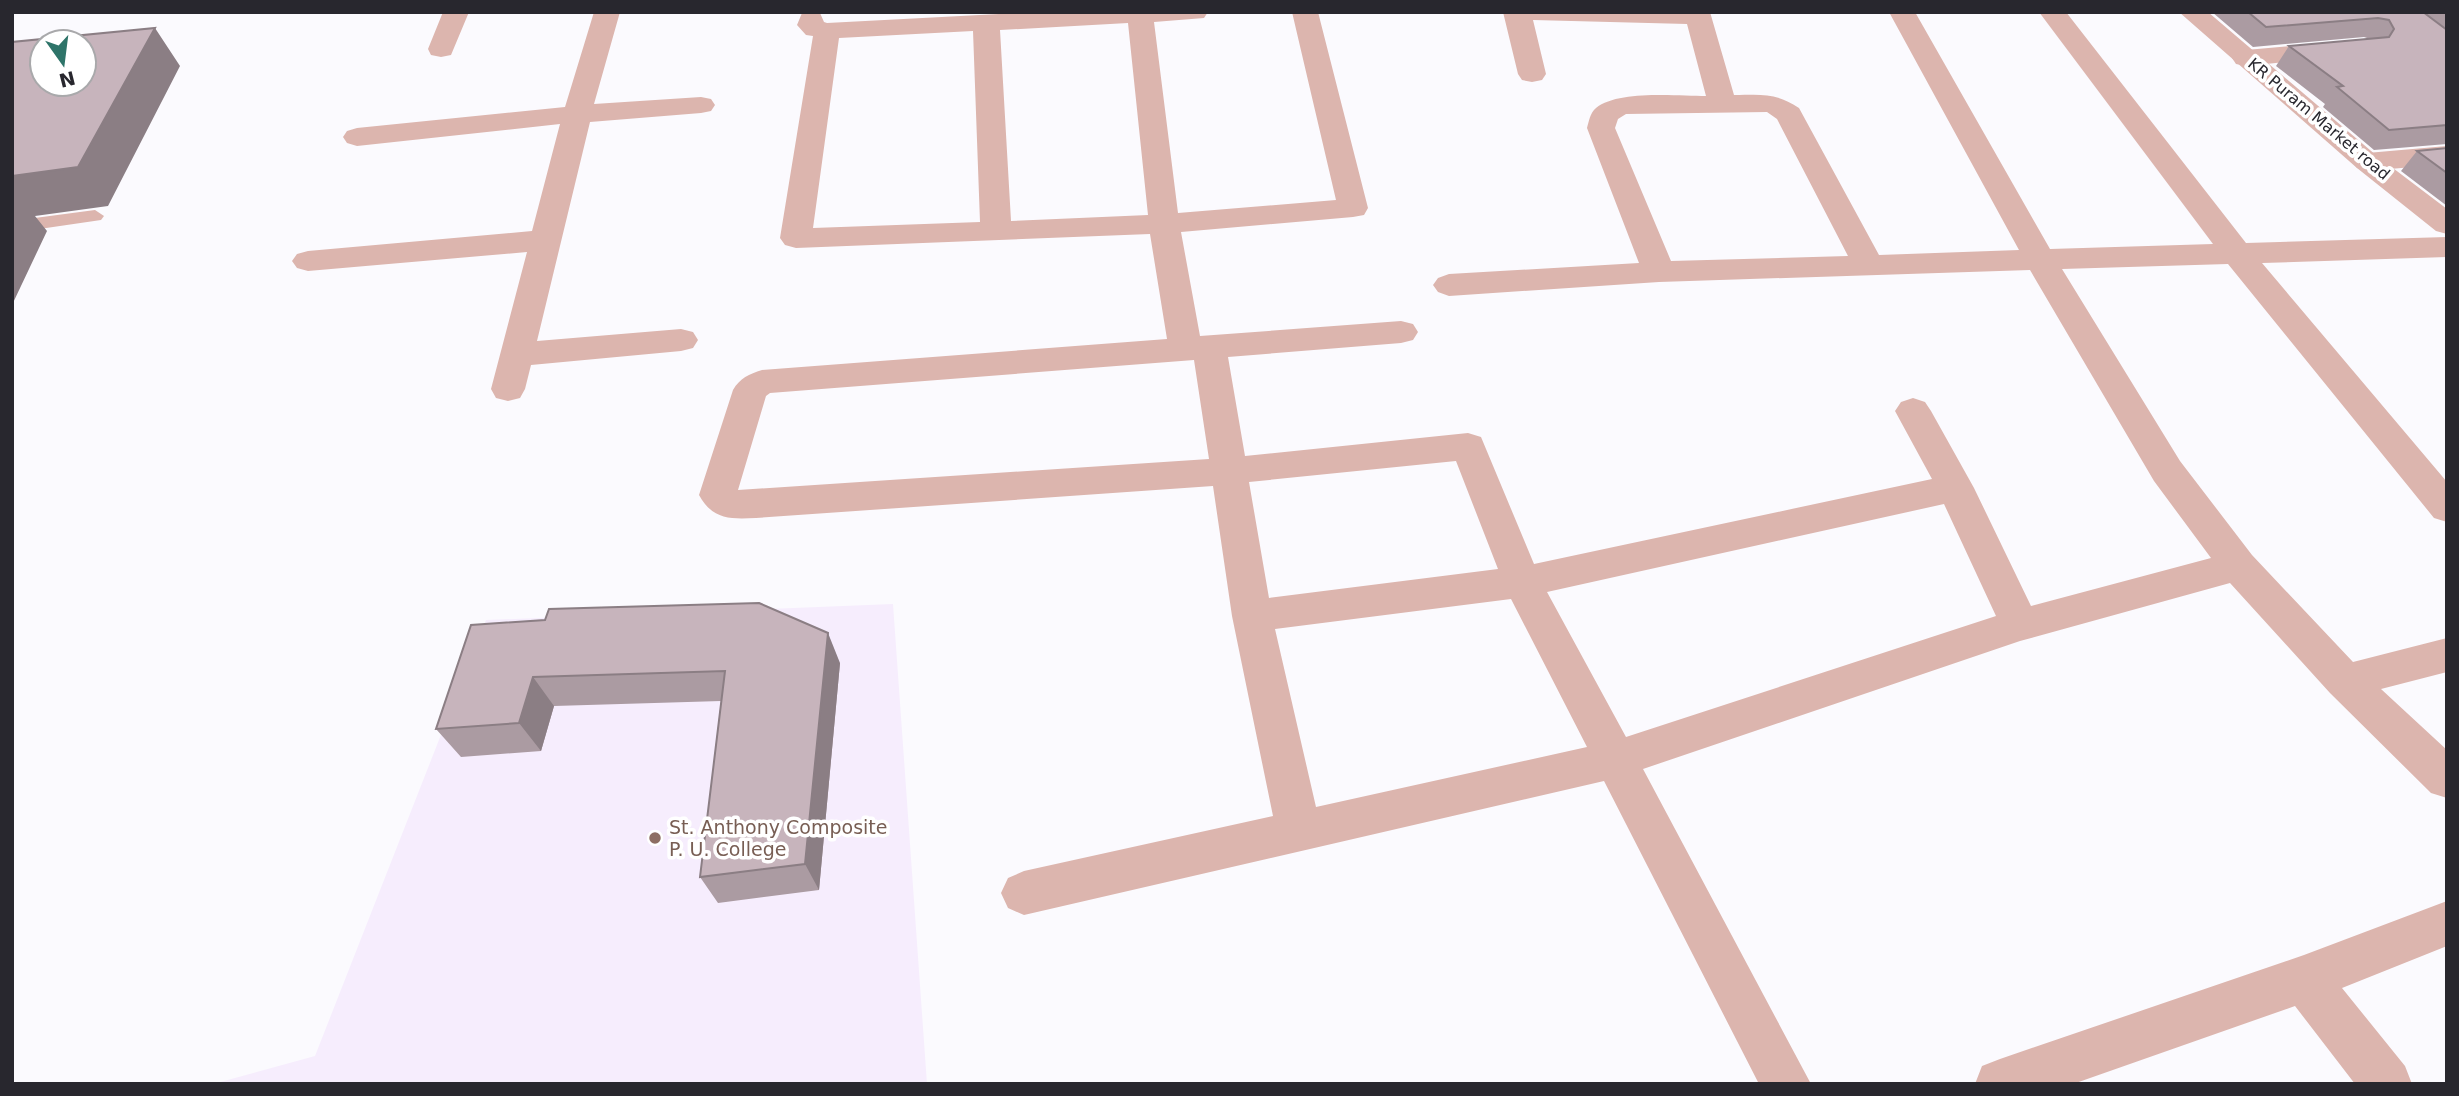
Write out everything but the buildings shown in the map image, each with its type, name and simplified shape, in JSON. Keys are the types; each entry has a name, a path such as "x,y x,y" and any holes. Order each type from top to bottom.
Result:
{"street":[{"path":"441,49 456,12"},
{"path":"508,389 577,114 607,12"},
{"path":"1195,12 986,22 820,22 796,237 1164,224 1353,208 1304,12"},
{"path":"1532,74 1517,12 1697,14 1722,104"},
{"path":"1902,12 2040,260 2167,471 2238,566 2345,681 2447,779"},
{"path":"2052,12 2238,256 2447,508"},
{"name":"KR Puram Market road","path":"2192,12 2367,162 2447,224"},
{"path":"1140,15 1164,224 1228,471 1252,616 1299,832"},
{"path":"986,22 996,231"},
{"path":"2246,58 2364,48"},
{"path":"1659,272 1601,128 1605,116 1620,106 1773,103 1789,114 1869,266"},
{"path":"358,137 577,114 701,105"},
{"path":"2367,162 2447,155"},
{"path":"308,261 547,240"},
{"path":"1448,285 1659,272 2238,256 2447,247"},
{"path":"1401,332 762,382 750,390 718,495 729,505 756,504 1228,471 1468,446 1522,582 1786,1084"},
{"path":"517,354 681,340"},
{"path":"1913,411 1955,488 2020,625"},
{"path":"1252,616 1522,582 1955,488"},
{"path":"1024,893 1614,760 2020,625 2238,566"},
{"path":"2345,681 2447,655"},
{"path":"2000,1084 2304,979 2447,923"},
{"path":"2304,979 2387,1084"}],"lane":[{"path":"12,227 96,216"}],"shaded area":[{"name":"St. Anthony Composite P. U. College","path":"893,604 927,1084 213,1084 315,1056 486,620"}],"place":[{"name":"St. Anthony Composite P. U. College","path":"655,838"}]}
